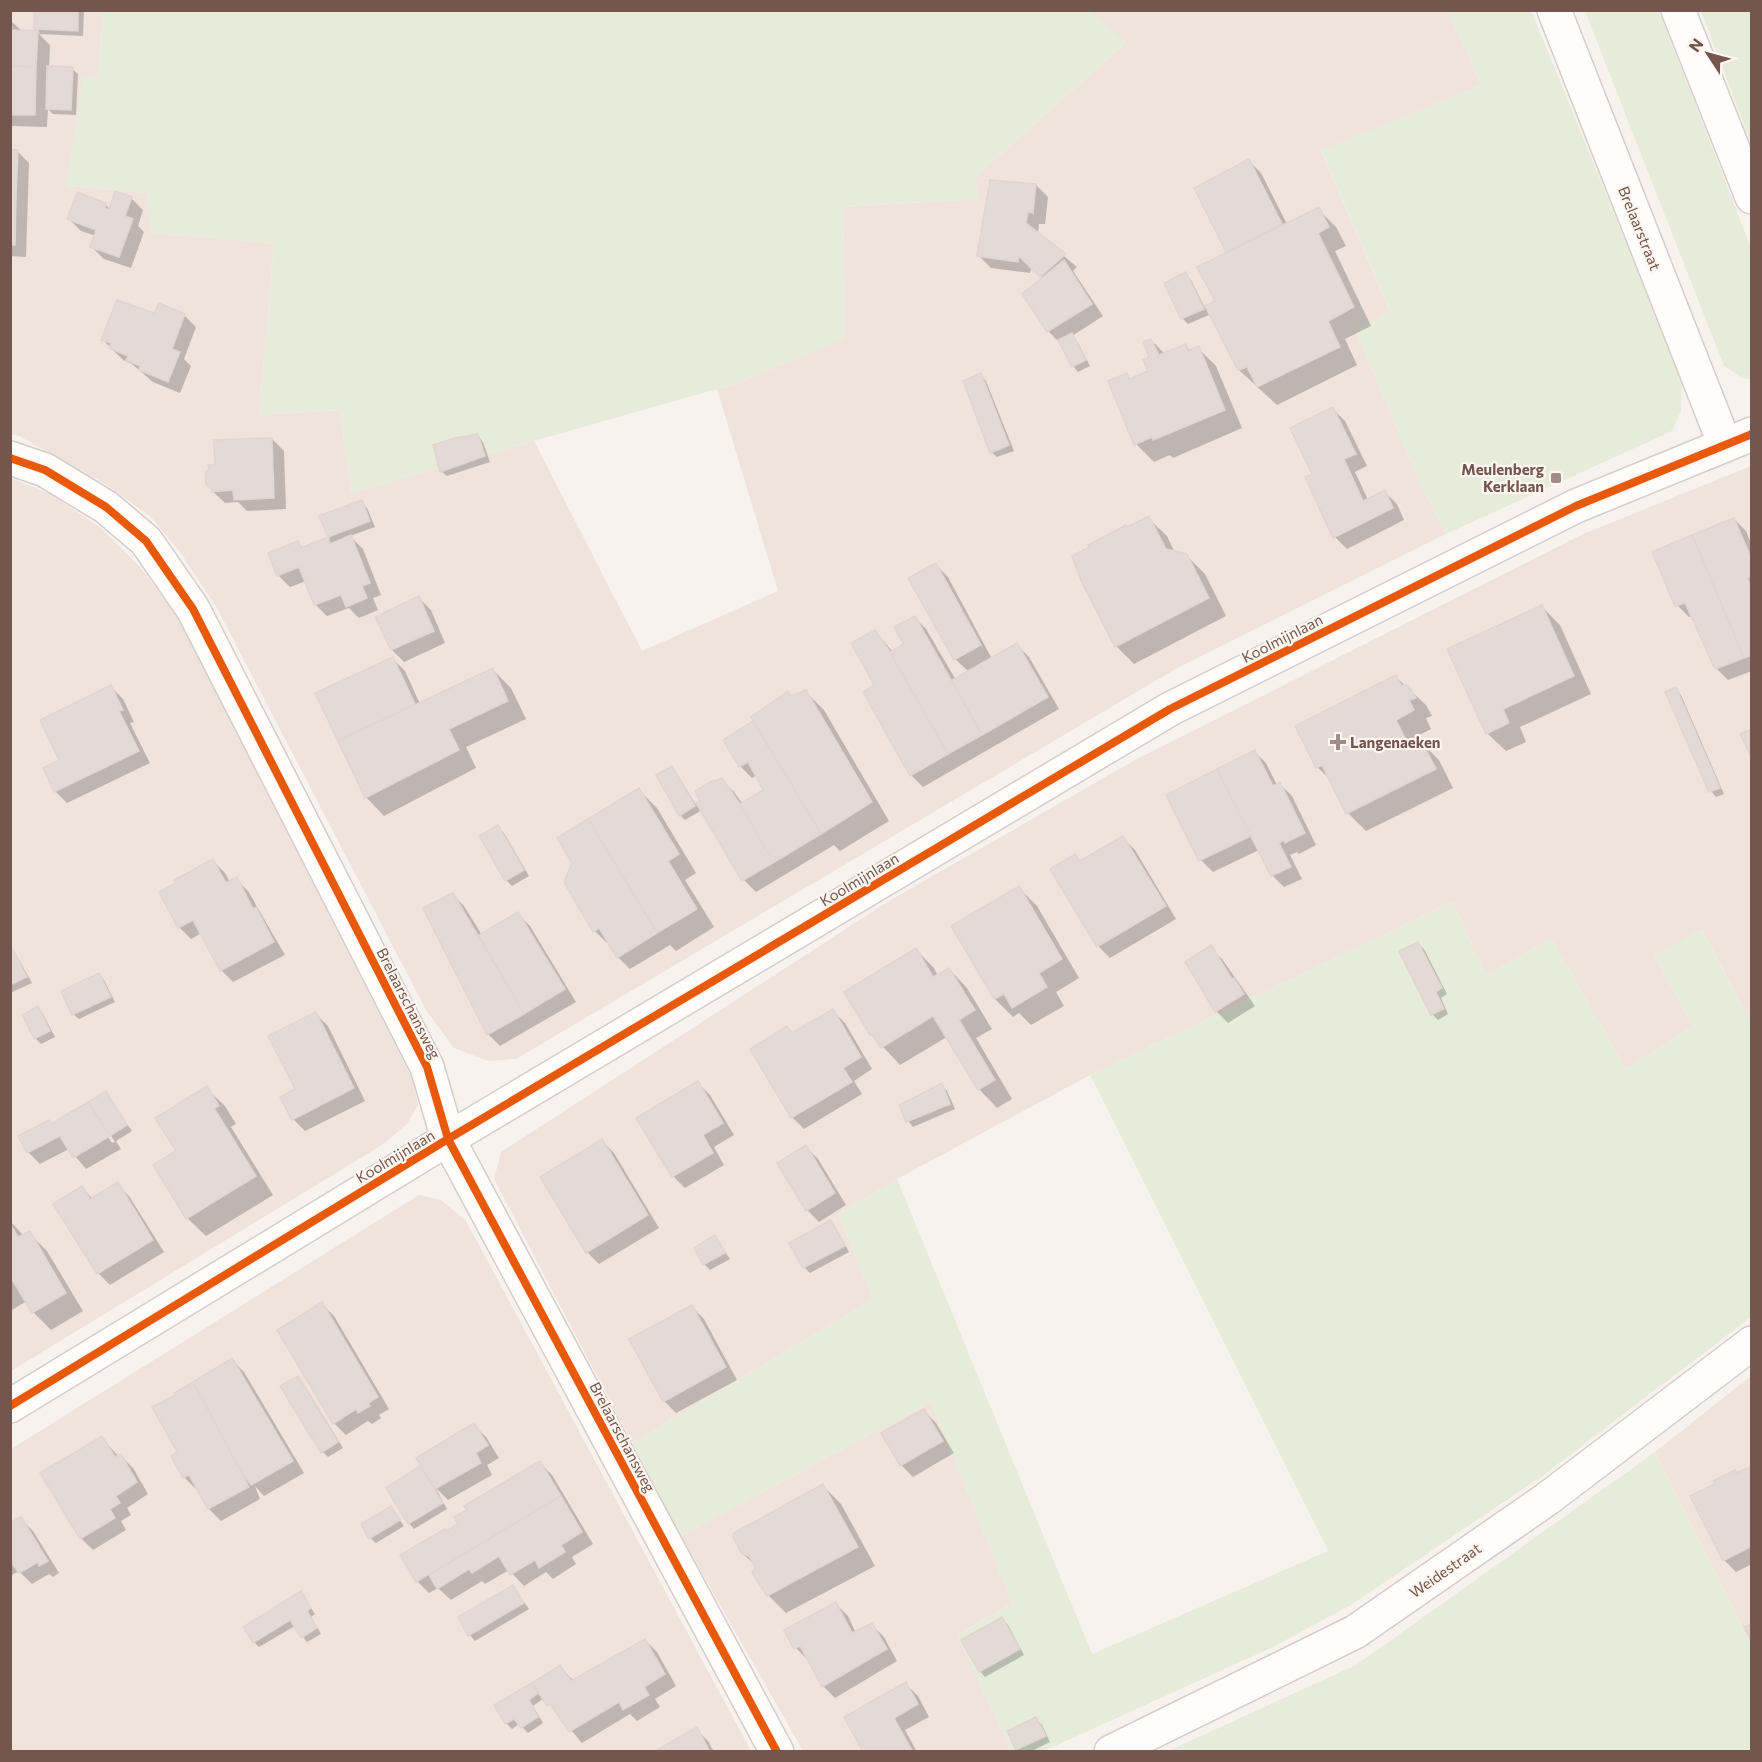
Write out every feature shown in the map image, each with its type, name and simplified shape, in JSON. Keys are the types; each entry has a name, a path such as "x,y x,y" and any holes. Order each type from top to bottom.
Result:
{"street":[{"name":"Brelaarstraat","path":"1554,10 1738,439"},
{"path":"1678,10 1752,197"},
{"name":"Koolmijnlaan","path":"10,1406 447,1139 1170,709 1576,506 1738,439"},
{"name":"Brelaarschansweg","path":"10,458 45,470 106,507 146,541 193,609 427,1067 447,1139 777,1752"},
{"name":"Weidestraat","path":"1111,1752 1355,1632 1547,1499 1752,1343"}],"shaded area":[{"path":"10,11 104,11 97,76 83,76 67,186 147,193 152,233 274,243 259,415 340,410 351,493 534,441 642,651 778,591 717,389 738,383 845,338 843,207 979,199 974,178 1126,43 1089,11 1448,11 1481,85 1321,151 1390,312 1355,329 1420,484 1446,534 1179,667 516,1059 488,1061 454,1048 426,1010 217,608 180,552 151,517 106,484 19,436 11,434"},
{"path":"1751,466 1751,1022 1702,930 1654,956 1693,1026 1626,1069 1551,938 1487,975 1452,902 1090,1075 897,1179 838,1214 873,1299 632,1443 494,1179 501,1152 889,901 1137,759 1581,535"},
{"path":"11,478 52,495 101,528 141,568 180,620 412,1078 418,1105 407,1124 382,1145 11,1371"},
{"path":"419,1195 441,1200 466,1221 751,1751 11,1752 11,1449"},
{"path":"1751,1376 1751,1645 1655,1452"},
{"path":"931,1402 1012,1603 957,1635 1011,1751 803,1751 681,1536"}],"green space":[{"path":"1089,10 1127,42 974,178 979,199 843,207 846,338 738,383 351,493 340,410 259,415 274,243 151,233 147,193 66,186 83,76 97,76 104,11"},
{"path":"1522,10 1532,13 1682,379 1681,411 1672,431 1446,534 1420,484 1355,329 1390,311 1321,150 1481,85 1448,11"},
{"path":"1585,11 1659,11 1751,248 1751,379 1742,378 1724,366"},
{"path":"1701,11 1751,11 1751,143"},
{"path":"1452,902 1487,975 1551,938 1626,1069 1693,1026 1654,956 1701,929 1751,1022 1751,1317 1541,1477 1351,1605 1271,1648 1044,1751 1011,1751 957,1635 1012,1603 931,1402 681,1536 632,1443 873,1299 838,1214 897,1179 1092,1654 1328,1551 1090,1075"},
{"path":"1655,1452 1751,1645 1751,1751 1168,1751 1356,1665"}],"building":[{"path":"35,10 78,10 78,31 34,29"},
{"path":"10,19 12,30 38,31 36,67 10,66"},
{"path":"10,66 36,67 35,115 10,115"},
{"path":"47,66 73,67 71,110 46,109"},
{"path":"10,149 18,150 16,197 10,197"},
{"path":"1249,159 1282,224 1226,252 1194,188"},
{"path":"990,180 1036,184 1033,213 1028,212 1026,223 1066,254 1040,277 1019,256 1018,262 977,256"},
{"path":"115,191 132,197 125,216 133,219 119,257 90,247 96,230 67,219 77,192 106,203 105,208 109,210"},
{"path":"10,197 16,197 15,245 10,245"},
{"path":"1319,207 1329,227 1318,233 1354,307 1328,321 1340,347 1257,387 1247,367 1238,370 1205,306 1215,301 1197,267"},
{"path":"1064,260 1092,304 1047,332 1022,294"},
{"path":"1186,272 1204,309 1181,319 1164,283"},
{"path":"117,300 154,313 159,303 185,314 172,349 180,352 168,382 139,370 140,366 126,360 128,356 109,348 111,343 101,340"},
{"path":"1072,333 1086,360 1072,367 1058,340"},
{"path":"1151,339 1159,355 1186,344 1188,351 1199,346 1225,410 1153,440 1152,437 1134,445 1108,381 1127,373 1129,379 1148,371 1143,360 1149,357 1143,342"},
{"path":"981,373 1009,445 990,453 963,381"},
{"path":"1333,407 1356,454 1344,459 1363,501 1385,490 1393,508 1333,538 1305,477 1312,474 1290,428"},
{"path":"478,434 485,456 440,472 433,445"},
{"path":"272,438 274,498 234,500 233,490 211,492 211,488 206,484 205,473 209,469 208,465 215,465 214,440"},
{"path":"362,500 370,521 328,537 319,516"},
{"path":"1149,516 1166,549 1187,554 1209,598 1115,647 1082,583 1072,556 1126,525 1127,527"},
{"path":"1734,518 1752,560 1752,576 1747,578 1752,589 1752,655 1744,658 1692,535"},
{"path":"351,535 370,583 362,586 367,598 346,607 341,595 314,605 299,567 277,576 268,553 298,541 301,548 328,537 330,544"},
{"path":"1692,535 1744,658 1715,669 1685,603 1675,606 1652,552"},
{"path":"936,563 981,645 954,660 908,578"},
{"path":"419,596 434,631 391,650 375,617"},
{"path":"1542,605 1574,676 1503,709 1509,723 1486,734 1447,649"},
{"path":"915,616 982,735 948,754 890,652 904,644 894,627"},
{"path":"875,630 948,754 910,776 863,692 874,685 851,643"},
{"path":"1017,643 1048,697 982,735 952,680"},
{"path":"393,657 415,704 338,741 315,693"},
{"path":"493,668 508,701 449,729 459,750 365,798 338,741"},
{"path":"1396,675 1401,685 1408,685 1416,698 1409,700 1414,710 1396,720 1408,744 1421,740 1436,769 1346,814 1322,765 1316,768 1295,726"},
{"path":"111,685 123,710 119,711 139,751 54,792 43,768 59,760 40,720"},
{"path":"1676,687 1720,788 1709,792 1665,692"},
{"path":"806,690 872,802 821,834 751,717 788,691 791,696"},
{"path":"753,721 821,834 773,863 740,804 763,790 748,762 739,767 723,740"},
{"path":"1752,729 1752,758 1740,734"},
{"path":"1255,750 1273,786 1280,782 1305,833 1285,843 1284,840 1279,843 1291,867 1271,876 1217,769"},
{"path":"672,766 695,806 679,816 656,775"},
{"path":"1217,769 1251,836 1199,861 1166,795"},
{"path":"722,778 740,804 773,863 742,881 696,803 700,801 695,791"},
{"path":"639,788 679,854 668,861 697,909 657,933 588,819"},
{"path":"588,819 657,933 617,958 599,928 593,932 564,882 572,863 557,838"},
{"path":"498,825 524,870 505,881 479,836"},
{"path":"1123,836 1166,906 1097,947 1050,869 1075,854 1080,861"},
{"path":"213,859 226,883 237,877 253,909 256,907 274,942 220,971 193,920 178,928 159,892 176,883 174,880"},
{"path":"1019,886 1062,959 1039,973 1047,987 1012,1008 1004,994 994,999 951,926"},
{"path":"453,893 524,1014 487,1035 423,908"},
{"path":"518,912 565,989 524,1014 479,935"},
{"path":"1418,942 1442,988 1436,992 1444,1009 1431,1015 1399,951"},
{"path":"10,944 27,977 10,985"},
{"path":"1211,945 1244,994 1215,1012 1185,962"},
{"path":"916,948 933,977 949,968 975,1010 959,1020 995,1080 978,1090 933,1016 881,1048 872,1034 870,1035 844,992"},
{"path":"99,973 111,997 72,1015 61,991"},
{"path":"38,1006 50,1031 34,1039 22,1015"},
{"path":"833,1009 861,1057 843,1068 852,1082 791,1118 750,1049 787,1026 792,1033"},
{"path":"316,1012 354,1088 292,1120 280,1097 295,1089 268,1036"},
{"path":"698,1081 723,1123 703,1135 713,1153 672,1177 636,1118"},
{"path":"942,1083 950,1104 906,1122 899,1105"},
{"path":"207,1086 219,1106 214,1108 256,1176 186,1219 153,1165 176,1151 155,1118"},
{"path":"106,1091 127,1125 110,1136 88,1102"},
{"path":"88,1102 110,1136 73,1158 60,1136 27,1153 18,1136 49,1120 51,1124"},
{"path":"602,1139 648,1215 586,1253 540,1177"},
{"path":"806,1145 835,1193 806,1211 777,1163"},
{"path":"118,1182 153,1240 97,1274 53,1204 82,1186 90,1199"},
{"path":"831,1220 845,1246 803,1268 789,1243"},
{"path":"10,1224 18,1237 30,1231 66,1293 32,1313 13,1281 10,1282"},
{"path":"715,1235 725,1253 703,1265 694,1248"},
{"path":"322,1302 378,1397 368,1403 370,1406 358,1413 356,1409 333,1424 277,1330"},
{"path":"692,1305 726,1367 663,1402 629,1339"},
{"path":"232,1358 293,1461 251,1485 241,1471 193,1382"},
{"path":"298,1376 338,1442 321,1453 280,1386"},
{"path":"193,1382 249,1487 208,1509 189,1475 183,1478 171,1456 177,1452 152,1407"},
{"path":"924,1409 943,1441 900,1466 881,1433"},
{"path":"474,1423 488,1445 476,1453 481,1463 435,1489 416,1458"},
{"path":"102,1436 115,1457 121,1454 137,1482 116,1496 120,1503 110,1509 115,1518 80,1539 40,1473"},
{"path":"540,1461 561,1496 416,1582 400,1555 458,1524 454,1517 467,1510 464,1506"},
{"path":"420,1466 443,1503 408,1524 386,1488"},
{"path":"1752,1466 1752,1546 1723,1561 1690,1496 1715,1484 1713,1481 1735,1470 1737,1473"},
{"path":"823,1484 858,1547 767,1596 752,1573 755,1567 749,1556 742,1554 733,1537 734,1533"},
{"path":"561,1496 582,1532 561,1545 565,1552 539,1568 535,1560 510,1575 499,1556 472,1573 469,1569 437,1589 429,1575"},
{"path":"391,1506 400,1520 369,1539 361,1524"},
{"path":"21,1517 48,1561 39,1566 38,1562 19,1573 10,1561 10,1523"},
{"path":"513,1585 524,1603 468,1636 458,1617"},
{"path":"301,1591 311,1608 307,1611 317,1628 301,1638 290,1620 253,1643 243,1627"},
{"path":"836,1602 852,1633 872,1623 887,1649 822,1687 800,1646 794,1649 784,1630"},
{"path":"1002,1617 1020,1649 979,1672 961,1640"},
{"path":"1752,1624 1752,1642 1744,1627"},
{"path":"645,1639 665,1674 644,1687 649,1695 623,1710 619,1702 569,1732 550,1704 547,1706 532,1683 560,1665 571,1681"},
{"path":"906,1682 918,1704 894,1718 913,1752 863,1752 844,1717"},
{"path":"532,1683 538,1693 529,1700 538,1717 521,1728 514,1719 505,1724 494,1705"},
{"path":"1036,1717 1046,1736 1016,1750 1007,1731"},
{"path":"697,1727 710,1752 654,1752"}],"cycle path":[{"path":"10,1406 448,1139 1170,709 1576,506 1752,434"},
{"path":"10,458 45,470 106,507 146,541 193,609 427,1067 448,1139 777,1752"}],"place":[{"name":"Meulenberg Kerklaan","path":"1556,478"},
{"name":"Langenaeken","path":"1338,742"}]}
